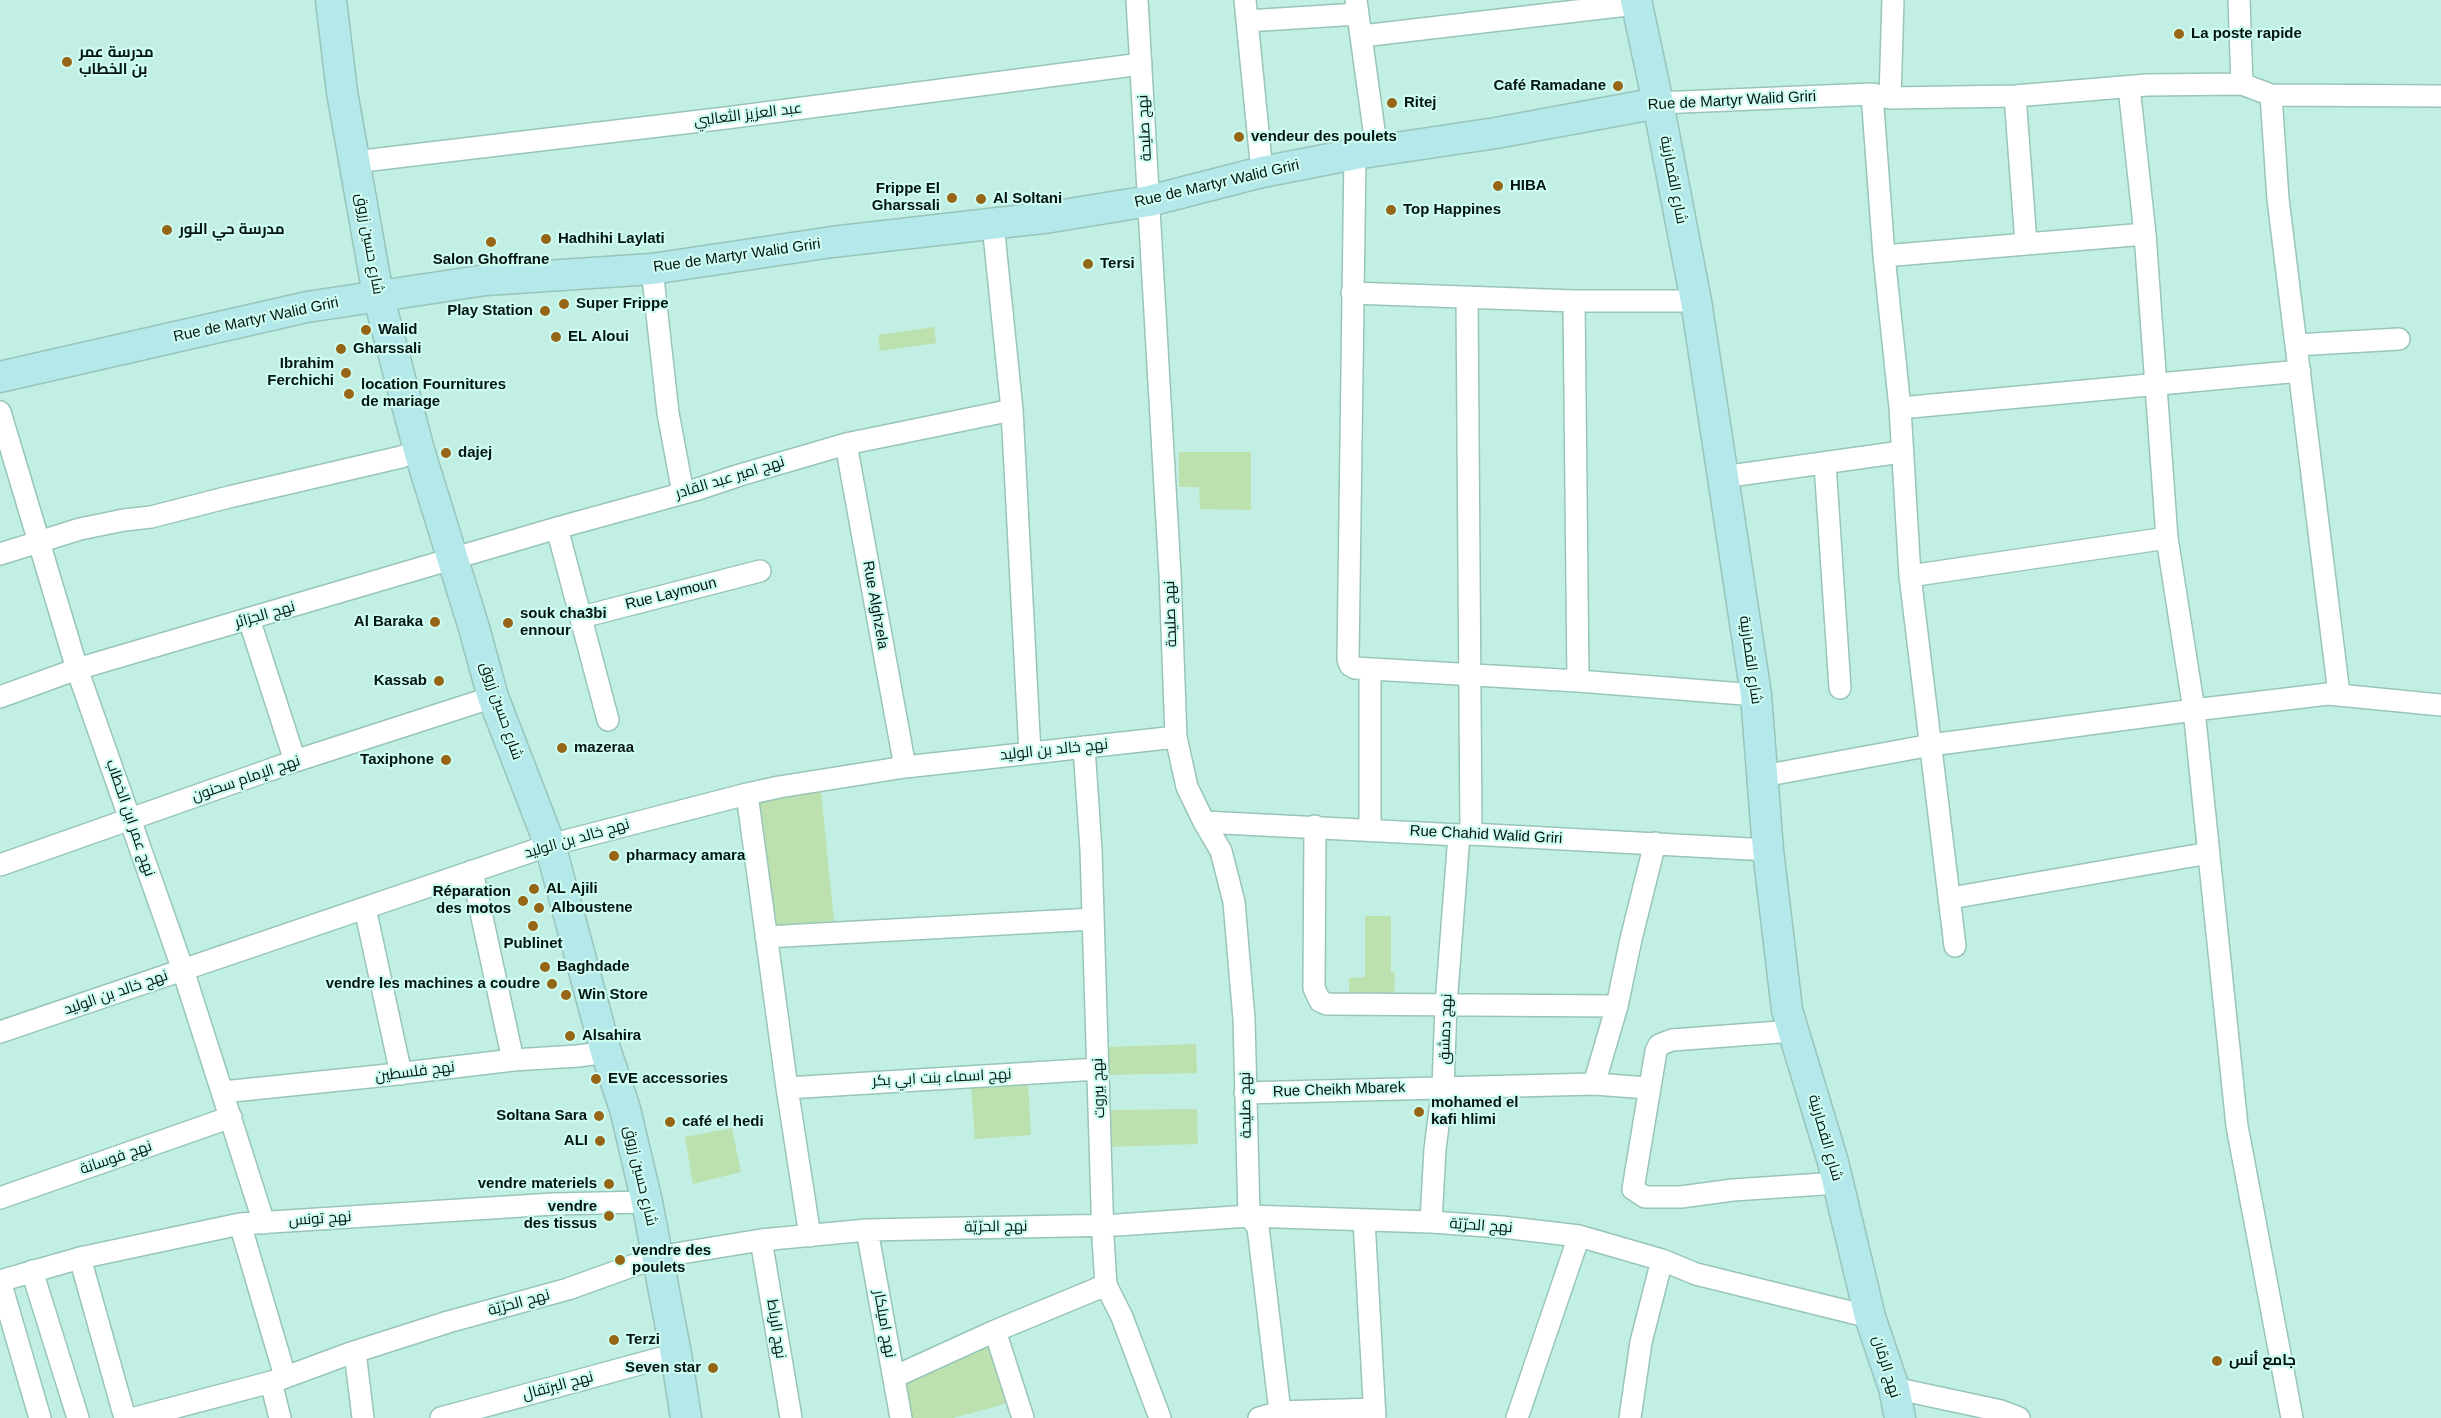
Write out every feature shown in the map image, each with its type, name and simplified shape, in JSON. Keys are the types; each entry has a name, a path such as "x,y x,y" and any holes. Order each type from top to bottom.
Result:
{"street":[{"name":"شارع حسين زروق","path":"331,0 342,92 378,296 419,450 493,697 550,846 606,1052 625,1109 647,1202 686,1418"},
{"name":"نهج صليحة","path":"1137,0 1170,574 1176,737 1187,787 1203,822 1221,851 1234,902 1244,1019 1249,1216"},
{"path":"1893,0 1881,96 1884,256 1899,408 1910,576 1951,898 1955,946"},
{"path":"2239,0 2242,84"},
{"path":"1362,36 1636,2"},
{"name":"شارع القصارنية","path":"1636,2 1696,301 1724,477 1756,695 1768,850 1787,1010 1838,1183 1870,1317"},
{"path":"1262,172 1246,10 1357,7 1362,36 1366,153 1352,293 1348,659 1350,665 1355,668 1578,681 1756,695"},
{"name":"عبد العزيز الثعالبي","path":"354,162 726,118 1141,64"},
{"name":"Rue de Martyr Walid Griri","path":"0,377 307,307 486,280 652,269 832,242 993,224 1149,201 1262,172 1658,103 1881,96 2015,96 2129,87 2242,84 2271,95 2441,96"},
{"path":"2129,87 2145,234 2168,538 2194,710 2237,1126 2292,1418"},
{"path":"2271,95 2278,199 2339,694"},
{"path":"2015,96 2026,243"},
{"path":"993,224 1012,410 1030,753"},
{"path":"1884,256 2145,234"},
{"path":"652,269 668,413 683,493"},
{"path":"1352,293 1574,301 1696,301"},
{"name":"نهج دمشق","path":"1431,1222 1443,1087 1446,1005 1465,834 1470,675 1467,297"},
{"path":"1574,301 1578,681"},
{"path":"2296,345 2399,339"},
{"path":"1899,408 2300,371"},
{"name":"نهج امير عبد القادر","path":"452,560 846,444 1012,410"},
{"name":"نهج عمر ابن الخطاب","path":"0,412 77,669 183,970 264,1223"},
{"name":"Rue Alghzela","path":"846,444 904,767"},
{"path":"0,554 80,529 151,517 228,497 326,476 401,457 419,450"},
{"path":"1724,477 1901,452"},
{"path":"1825,464 1840,688"},
{"path":"557,528 608,720"},
{"path":"1910,576 2168,538"},
{"name":"نهج الجزائر","path":"0,697 77,669 452,560"},
{"name":"Rue Laymoun","path":"582,617 760,571"},
{"path":"249,619 295,761"},
{"path":"1370,829 1371,669"},
{"path":"1763,776 1931,745 2194,710 2339,694 2441,705"},
{"name":"نهج الإمام سحنون","path":"0,865 295,761 493,697"},
{"name":"نهج خالد بن الوليد","path":"0,1032 550,846 747,794 904,767 1176,737"},
{"name":"نهج بيروت","path":"1084,747 1093,919 1106,1285 1122,1317 1160,1418"},
{"path":"747,794 787,1088 810,1236"},
{"name":"Rue Chahid Walid Griri","path":"1203,822 1768,850"},
{"path":"1315,826 1316,995 1320,1001 1327,1004 1617,1006"},
{"path":"1594,1084 1617,1006 1655,843"},
{"path":"1951,898 2209,853"},
{"path":"472,871 513,1060"},
{"path":"365,908 401,1074"},
{"path":"766,938 1093,919"},
{"path":"1793,1031 1664,1042 1659,1045 1632,1182 1633,1189 1640,1194 1654,1197 1681,1197 1733,1190 1838,1183"},
{"name":"نهج فلسطين","path":"223,1092 606,1052"},
{"name":"نهج اسماء بنت ابي بكر","path":"787,1088 1098,1069"},
{"name":"Rue Cheikh Mbarek","path":"1245,1093 1594,1084 1649,1088"},
{"name":"نهج فوسانة","path":"0,1198 231,1117"},
{"name":"نهج تونس","path":"0,1281 80,1258 240,1224 553,1204 647,1202"},
{"path":"1249,1216 1258,1227 1280,1412"},
{"name":"نهج الحرّيّة","path":"144,1417 278,1379 448,1322 568,1289 657,1257 761,1240 867,1230 1104,1224 1249,1216 1431,1222 1502,1227 1580,1236 1662,1260 1696,1274 1870,1317"},
{"path":"1259,1418 1280,1412 1374,1413 1364,1220"},
{"path":"240,1224 278,1379 280,1418"},
{"name":"نهج اميلكار","path":"867,1230 901,1418"},
{"path":"1517,1418 1580,1236"},
{"name":"نهج الرباط","path":"761,1240 791,1418"},
{"path":"80,1258 125,1418"},
{"path":"1630,1418 1641,1342 1662,1260"},
{"path":"32,1271 78,1418"},
{"path":"0,1281 40,1418"},
{"path":"894,1377 995,1331 1106,1285"},
{"name":"نهج الرمّان","path":"1870,1317 1894,1388 1900,1418"},
{"path":"995,1331 1023,1418"},
{"path":"355,1352 363,1418"},
{"name":"نهج البرتقال","path":"441,1418 676,1354"},
{"path":"1894,1388 2001,1411 2019,1418"}],"green space":[{"path":"934,327 936,343 880,351 878,335"},
{"path":"1179,452 1251,452 1251,510 1200,509 1199,487 1179,487"},
{"path":"821,792 834,921 772,928 756,800"},
{"path":"1365,916 1391,916 1391,972 1395,973 1394,1000 1349,1000 1349,978 1365,977"},
{"path":"1196,1044 1197,1073 1107,1075 1107,1047"},
{"path":"1028,1083 1031,1135 975,1139 971,1086"},
{"path":"1197,1109 1198,1144 1109,1147 1108,1110"},
{"path":"732,1128 741,1172 693,1184 685,1137"},
{"path":"987,1340 1008,1403 953,1418 908,1418 900,1382"}],"place":[{"name":"La poste rapide","path":"2179,34"},
{"name":"مدرسة عمر بن الخطاب","path":"67,62"},
{"name":"Café Ramadane","path":"1618,86"},
{"name":"Ritej","path":"1392,103"},
{"name":"vendeur des poulets","path":"1239,137"},
{"name":"HIBA","path":"1498,186"},
{"name":"Frippe El Gharssali","path":"952,198"},
{"name":"Al Soltani","path":"981,199"},
{"name":"Top Happines","path":"1391,210"},
{"name":"مدرسة حي النور","path":"167,230"},
{"name":"Hadhihi Laylati","path":"546,239"},
{"name":"Salon Ghoffrane","path":"491,242"},
{"name":"Tersi","path":"1088,264"},
{"name":"Super Frippe","path":"564,304"},
{"name":"Play Station","path":"545,311"},
{"name":"Walid","path":"366,330"},
{"name":"EL Aloui","path":"556,337"},
{"name":"Gharssali","path":"341,349"},
{"name":"Ibrahim Ferchichi","path":"346,373"},
{"name":"location Fournitures de mariage","path":"349,394"},
{"name":"dajej","path":"446,453"},
{"name":"Al Baraka","path":"435,622"},
{"name":"souk cha3bi ennour","path":"508,623"},
{"name":"Kassab","path":"439,681"},
{"name":"mazeraa","path":"562,748"},
{"name":"Taxiphone","path":"446,760"},
{"name":"pharmacy amara","path":"614,856"},
{"name":"AL Ajili","path":"534,889"},
{"name":"Réparation des motos","path":"523,901"},
{"name":"Alboustene","path":"539,908"},
{"name":"Publinet","path":"533,926"},
{"name":"Baghdade","path":"545,967"},
{"name":"vendre les machines a coudre","path":"552,984"},
{"name":"Win Store","path":"566,995"},
{"name":"Alsahira","path":"570,1036"},
{"name":"EVE accessories","path":"596,1079"},
{"name":"mohamed el kafi hlimi","path":"1419,1112"},
{"name":"Soltana Sara","path":"599,1116"},
{"name":"café el hedi","path":"670,1122"},
{"name":"ALI","path":"600,1141"},
{"name":"vendre materiels","path":"609,1184"},
{"name":"vendre des tissus","path":"609,1216"},
{"name":"vendre des poulets","path":"620,1260"},
{"name":"Terzi","path":"614,1340"},
{"name":"جامع أنس","path":"2217,1361"},
{"name":"Seven star","path":"713,1368"}]}
